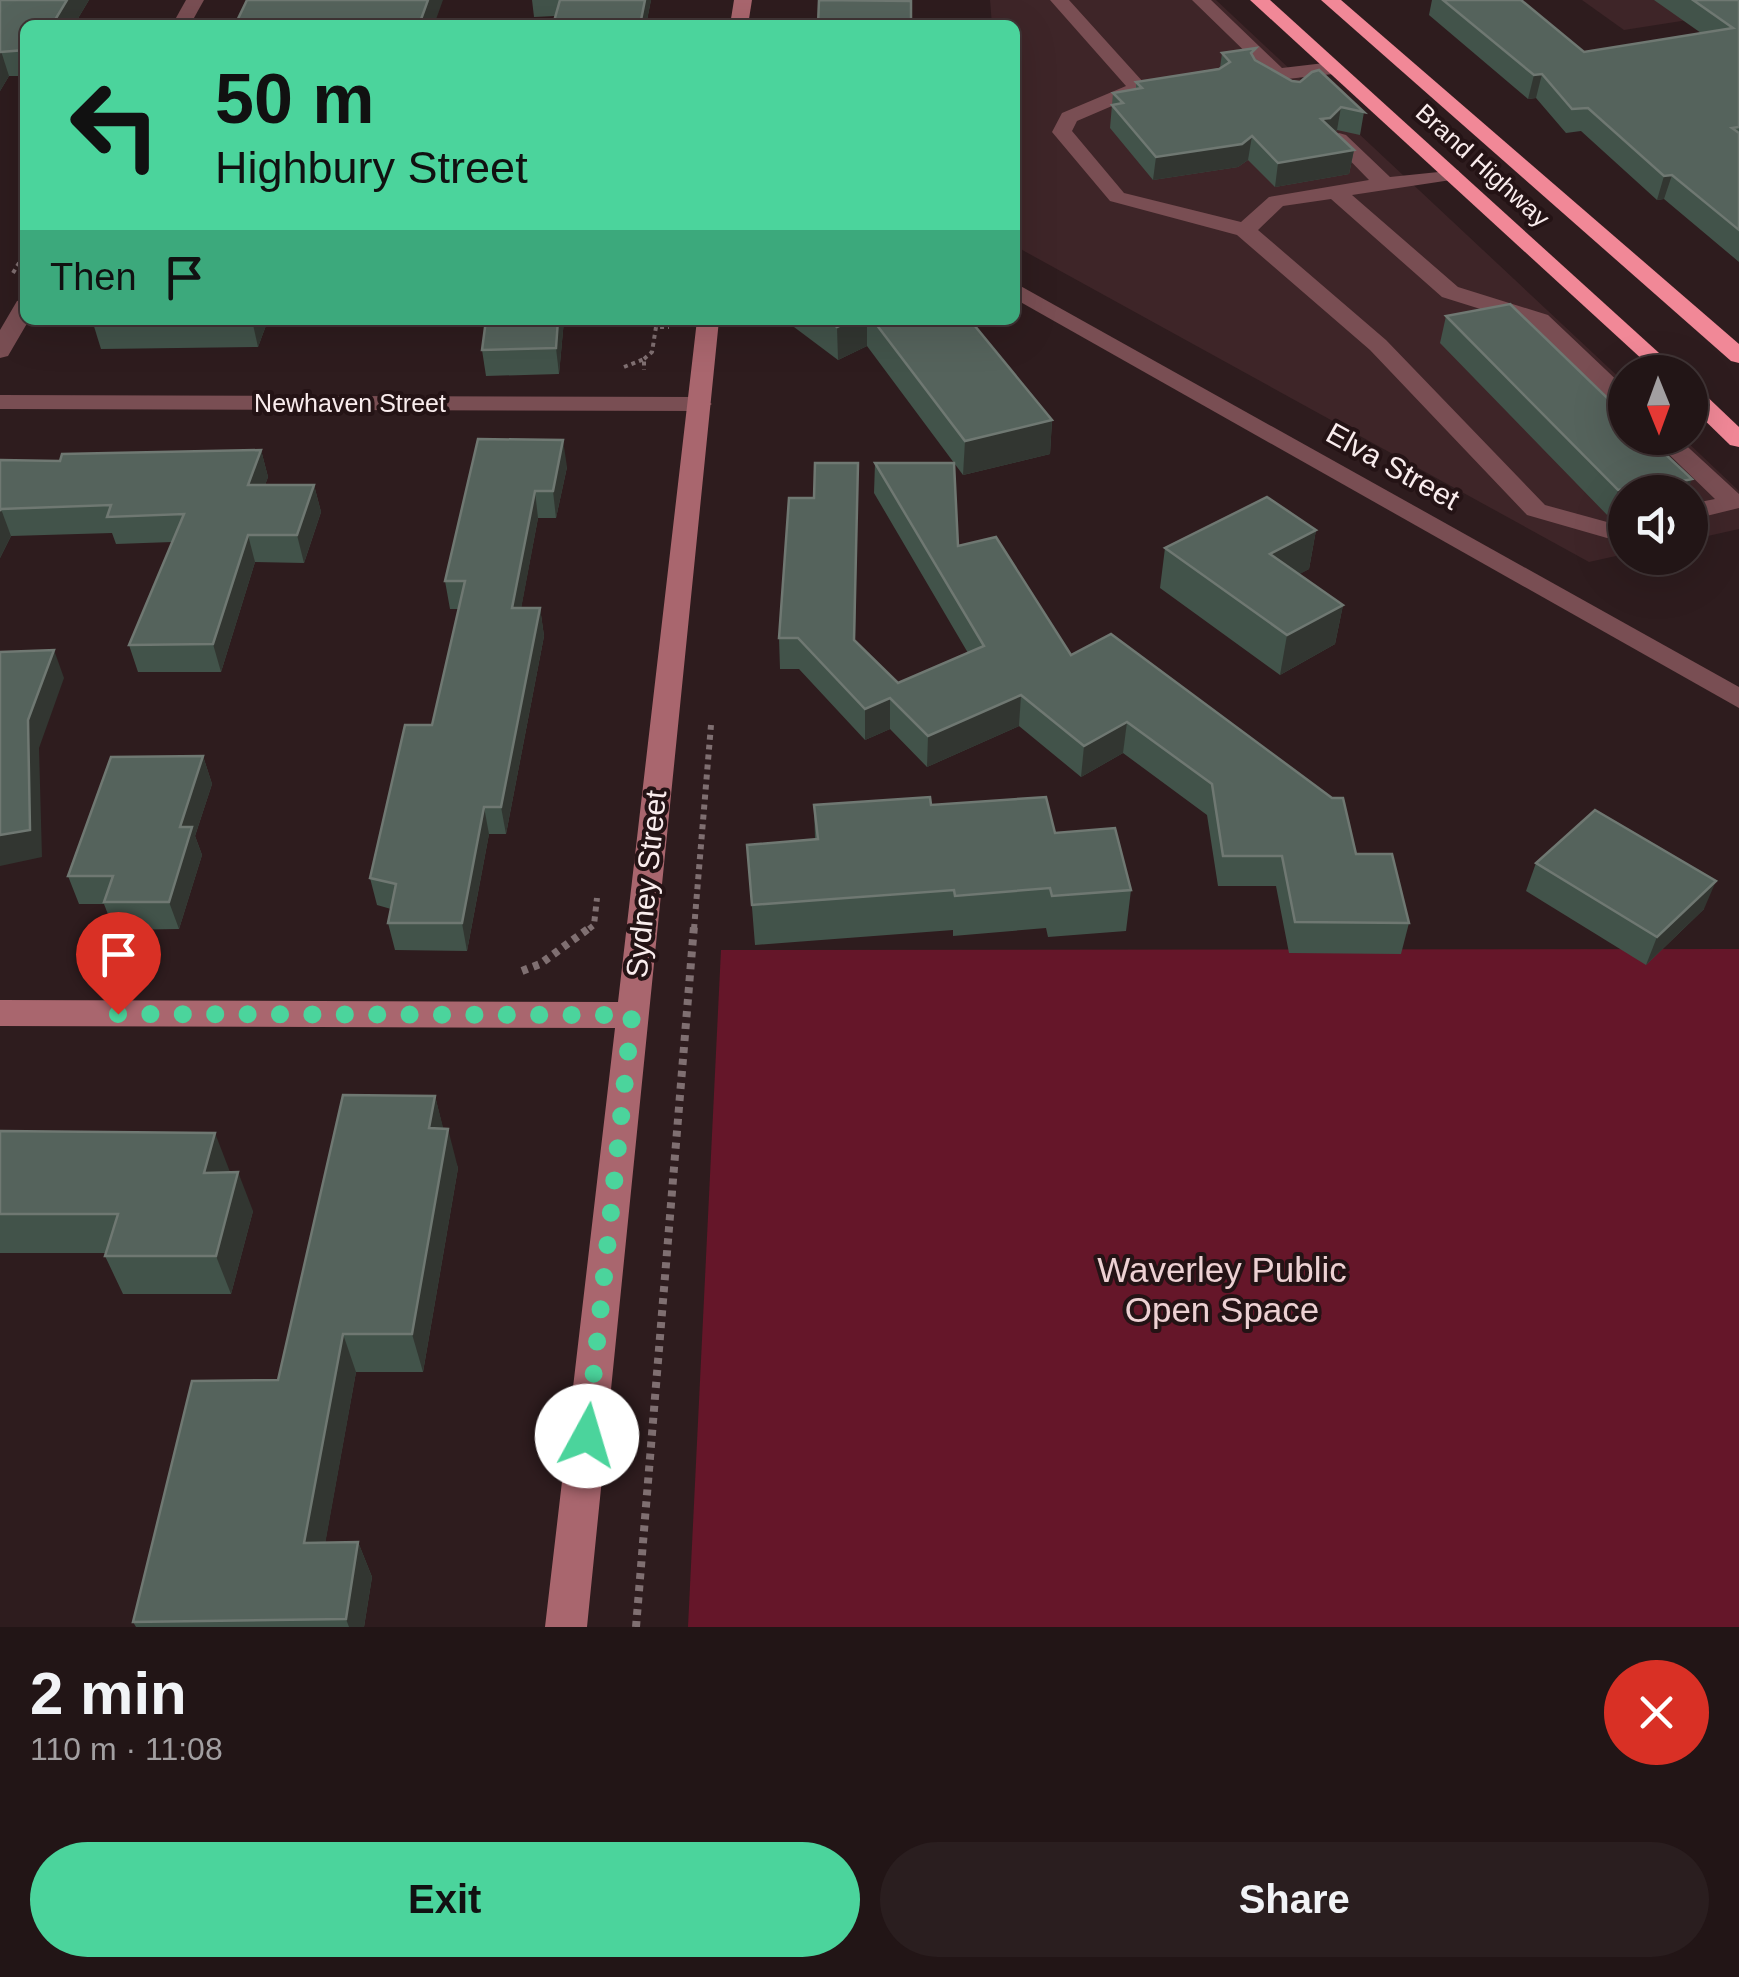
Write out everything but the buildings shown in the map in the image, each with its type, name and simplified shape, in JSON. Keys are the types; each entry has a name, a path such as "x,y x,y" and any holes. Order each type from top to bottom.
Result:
{"highway":[{"name":"Brand Highway","path":"1259,0 1650,355"},
{"name":"Brand Highway","path":"1331,0 1739,356"},
{"path":"1708,410 1739,440"}],"street":[{"path":"1059,0 1138,88"},
{"path":"1200,0 1272,68 1266,76"},
{"path":"1266,76 1333,68"},
{"path":"1266,76 1295,96"},
{"path":"1176,88 1138,88 1069,117 1062,132 1117,197 1244,230 1378,345 1536,510 1608,530"},
{"path":"1339,138 1385,184"},
{"path":"1244,230 1276,201 1451,174"},
{"path":"1336,192 1450,292 1540,320 1608,385"},
{"name":"Elva Street","path":"1020,293 1739,699"},
{"path":"0,351 20,315"},
{"name":"Sydney Street","path":"566,1627 708,325"},
{"name":"Newhaven Street","path":"0,402 700,404"},
{"path":"1682,455 1704,475"},
{"path":"1708,479 1733,502 1708,508"},
{"path":"0,1014 632,1015"}],"path":[{"path":"644,359 652,352 656,334"},
{"path":"636,1627 712,710"},
{"path":"511,975 540,964 594,924 598,888"}],"shaded area":[{"path":"990,0 1216,0 1608,367 1608,455 1701,455 1739,491 1739,529 1708,536 1708,475 1608,475 1608,558 1589,562 1020,249 1020,20 992,20"},
{"path":"1582,0 1739,0 1739,12 1624,30"}],"green space":[{"name":"Waverley Public Open Space","path":"1739,949 1739,1627 688,1627 721,950"}],"route":[{"path":"118,1014 632,1015 587,1436"}]}
